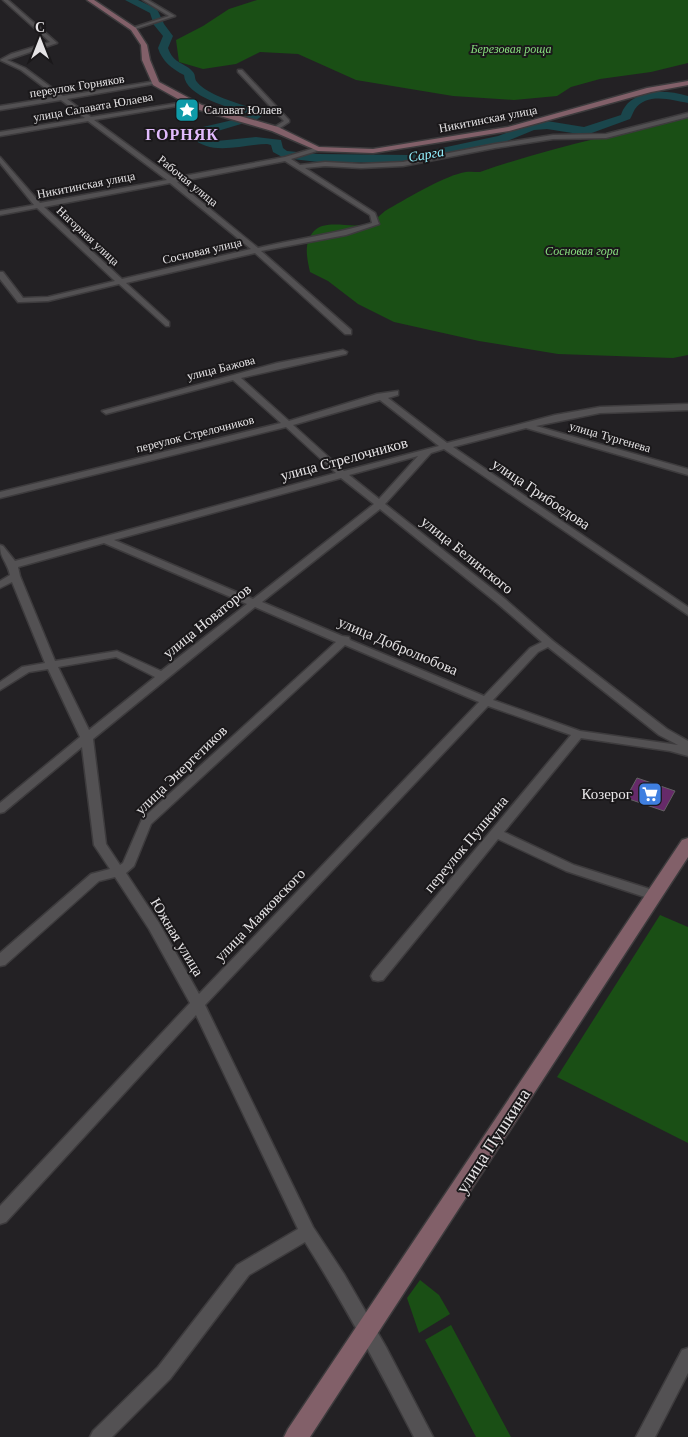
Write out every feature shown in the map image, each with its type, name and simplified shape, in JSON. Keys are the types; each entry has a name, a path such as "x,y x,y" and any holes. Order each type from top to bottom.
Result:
{"street":[{"name":"Рабочая улица","path":"5,0 54,43 12,55 3,60 23,69 171,180 256,250 348,332"},
{"path":"90,0 134,30 144,45 146,60 156,83 199,107 275,130 318,149"},
{"path":"134,30 173,16 145,0"},
{"path":"240,70 286,121 275,130"},
{"name":"переулок Горняков","path":"0,108 156,83"},
{"name":"Никитинская улица","path":"0,213 286,159 318,149 373,151 509,128 650,90 688,83"},
{"name":"улица Салавата Юлаева","path":"0,134 189,102"},
{"name":"Никитинская улица","path":"299,167 325,164 362,166 403,164 553,137 606,136 688,115"},
{"name":"Нагорная улица","path":"0,159 39,206 166,324"},
{"path":"286,159 299,167"},
{"name":"Сосновая улица","path":"0,274 21,300 48,299 256,250 360,230 376,224 373,214 299,167"},
{"name":"улица Бажова","path":"106,411 280,365 343,352"},
{"name":"улица Белинского","path":"235,377 342,474 501,601 549,643 663,732 688,746"},
{"name":"переулок Стрелочников","path":"0,495 289,424 395,392"},
{"name":"улица Грибоедова","path":"380,396 445,446 688,612"},
{"name":"улица Стрелочников","path":"0,585 14,571 105,540 428,450 600,410 688,407"},
{"name":"улица Тургенева","path":"526,426 688,472"},
{"name":"улица Новаторов","path":"0,809 162,676 380,504 428,450"},
{"name":"улица Добролюбова","path":"105,540 345,639 486,701 578,734 670,747 688,752"},
{"name":"Южная улица","path":"0,548 14,571 40,634 50,664 88,738 100,844 154,926 198,1004 307,1232 338,1279 424,1437"},
{"name":"улица Энергетиков","path":"118,872 128,866 146,822 345,639"},
{"name":"улица Маяковского","path":"0,1217 198,1004 534,650 549,643"},
{"path":"0,687 26,669 117,654 162,676"},
{"name":"переулок Пушкина","path":"378,976 578,734"},
{"path":"496,833 570,868 654,896"},
{"name":"улица Пушкина","path":"296,1437 688,844"},
{"path":"0,961 95,877 118,872"},
{"path":"99,1437 164,1374 243,1270 307,1232"},
{"path":"645,1437 688,1356"}],"green space":[{"name":"Березовая роща","path":"257,0 688,0 688,63 651,72 600,79 571,87 557,96 514,100 453,96 356,80 298,54 260,52 236,64 203,69 179,62 176,40 203,26 229,9"},
{"name":"Сосновая гора","path":"688,116 688,355 673,358 558,354 479,341 394,322 358,304 328,281 310,272 307,256 308,240 319,227 370,223 385,211 412,195 461,173 480,172 557,148"},
{"path":"660,915 688,927 688,1143 557,1077"},
{"path":"420,1280 439,1295 450,1314 419,1333 407,1298"},
{"path":"451,1325 511,1437 476,1437 425,1340"}],"building":[{"name":"Козерог","path":"637,778 675,791 664,811 626,798"}],"waterway":[{"name":"Сарга","path":"130,0 154,11 159,25 168,36 163,48 167,56 173,63 189,73 190,81 194,86 209,95 254,112 256,115 250,119"},
{"name":"Сарга","path":"237,122 207,130 198,137 217,145 267,141 277,143 277,149 284,154 318,158 409,159 501,139 532,127 547,125 585,131 626,117 634,103 642,98 651,96 671,95 688,100"}],"place":[{"name":"Салават Юлаев","path":"187,110"},
{"name":"Козерог","path":"650,794"}],"district":[{"name":"ГОРНЯК","path":"182,134"}]}
